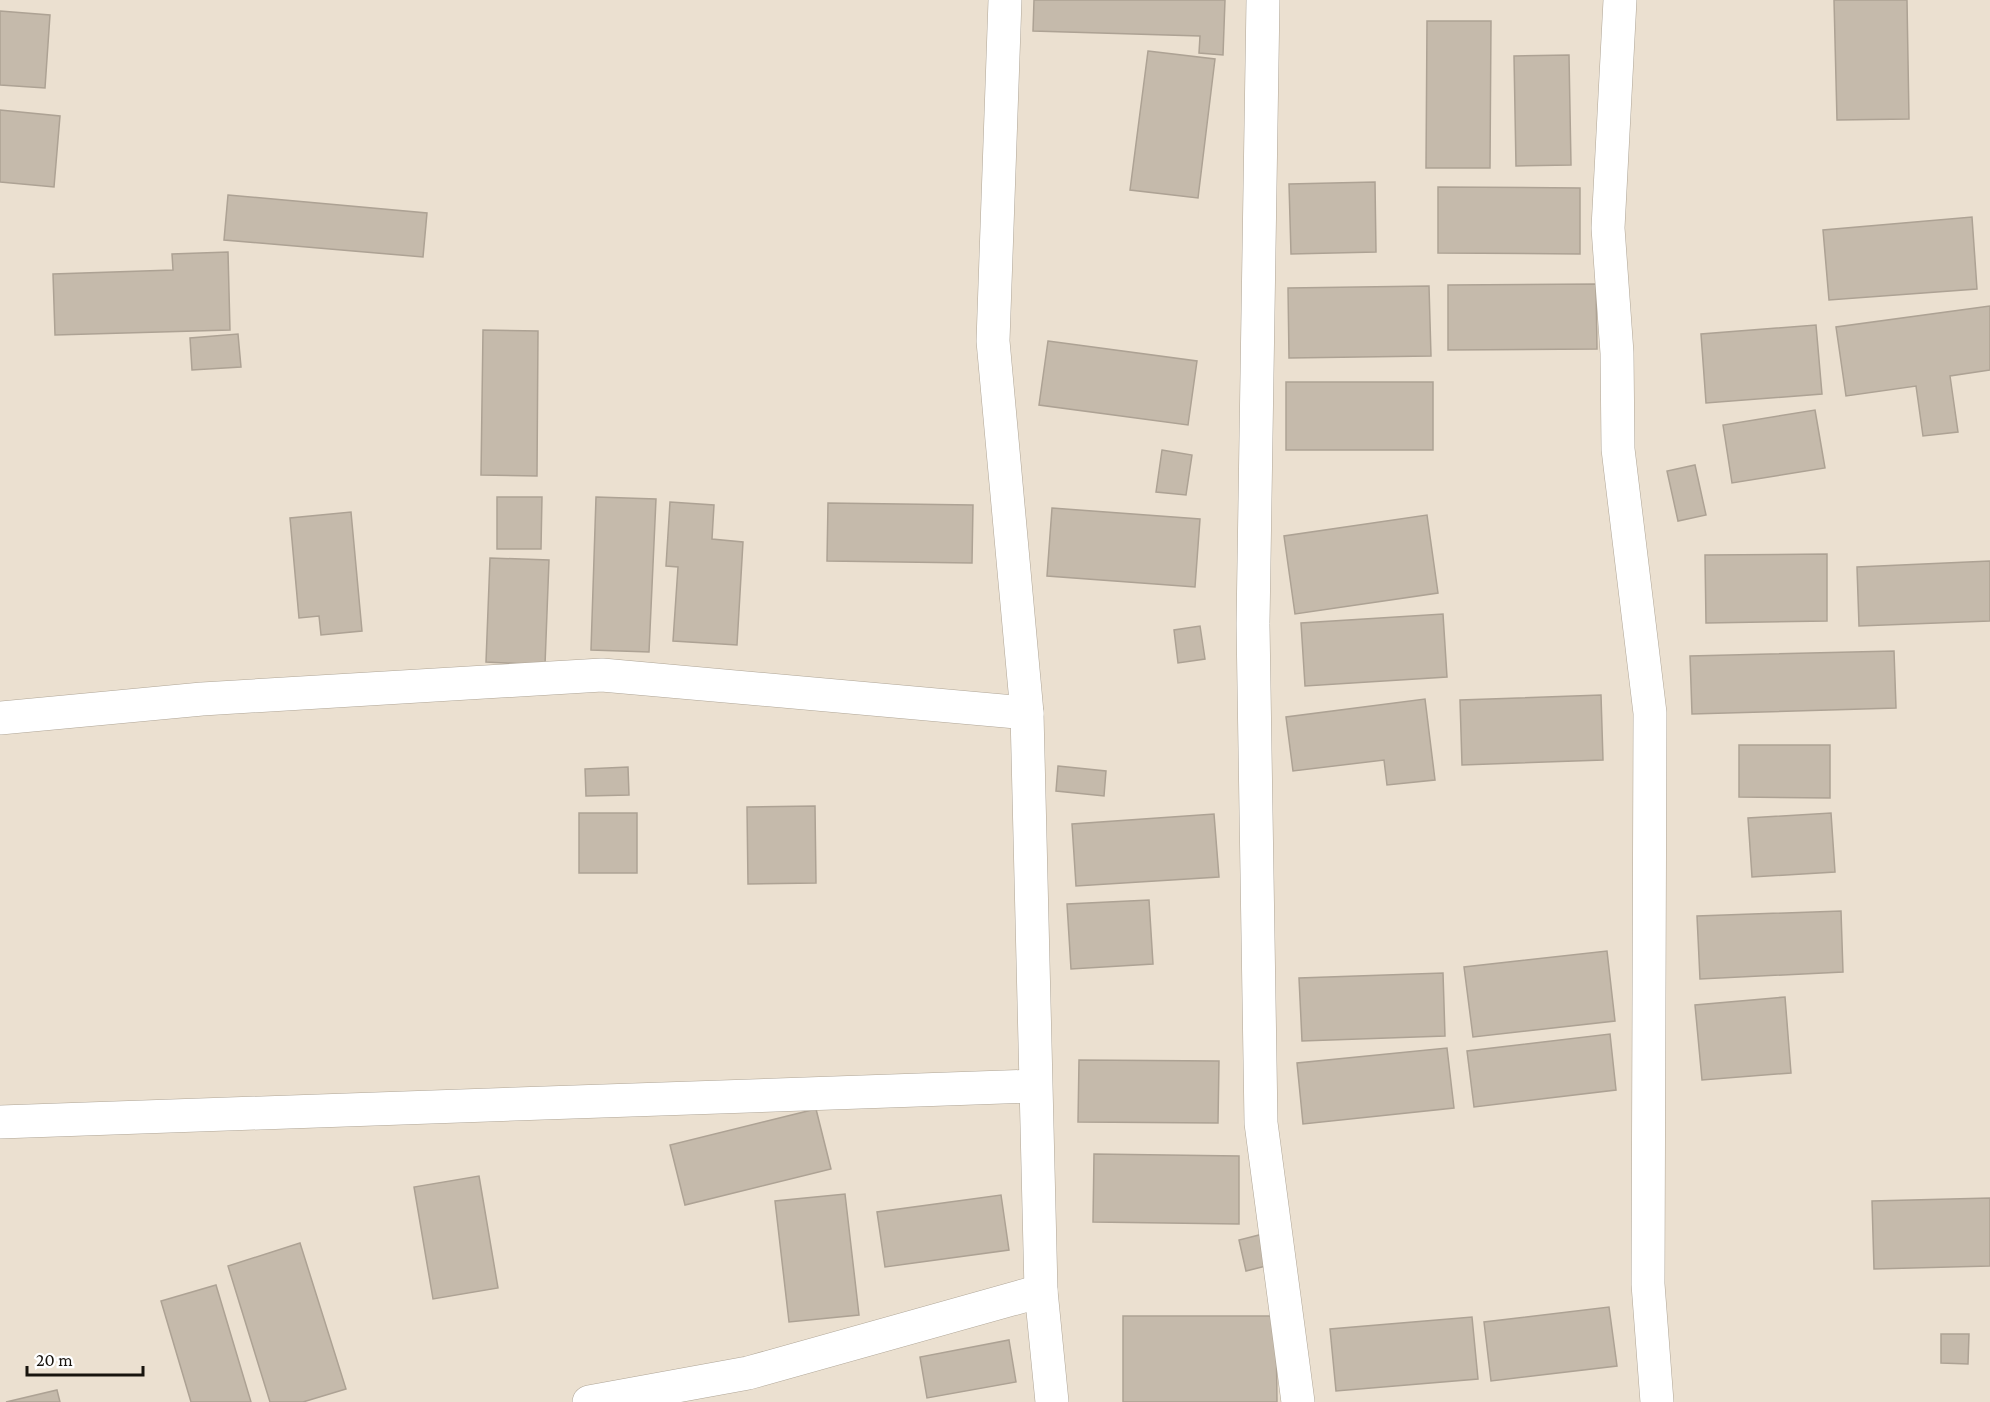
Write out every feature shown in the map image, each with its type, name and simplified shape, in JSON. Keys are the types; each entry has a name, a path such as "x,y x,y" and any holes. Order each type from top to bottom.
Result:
{"street":[{"path":"1005,0 993,341 1027,713 1041,1291 1052,1402"},
{"path":"1263,0 1252,624 1261,1123 1298,1402"},
{"path":"1620,0 1608,228 1617,353 1618,449 1650,713 1648,1284 1657,1402"},
{"path":"0,718 202,699 602,675 1027,713"},
{"path":"0,1122 1035,1086"},
{"path":"589,1402 748,1373 1041,1291"}],"building":[{"path":"1034,0 1225,0 1223,55 1199,53 1200,36 1033,31"},
{"path":"1834,0 1907,0 1909,119 1837,120"},
{"path":"0,11 50,15 45,88 0,85"},
{"path":"1427,21 1491,21 1490,168 1426,168"},
{"path":"1148,51 1215,59 1198,198 1130,190"},
{"path":"1569,55 1571,165 1516,166 1514,56"},
{"path":"0,110 60,116 54,187 0,182"},
{"path":"1375,182 1376,252 1291,254 1289,184"},
{"path":"1438,187 1580,188 1580,254 1438,253"},
{"path":"228,195 427,213 423,257 224,240"},
{"path":"1972,217 1977,289 1829,300 1823,230"},
{"path":"228,252 230,330 55,335 53,274 173,270 172,254"},
{"path":"1596,284 1597,349 1448,350 1448,285"},
{"path":"1429,286 1431,356 1289,358 1288,288"},
{"path":"1990,306 1990,370 1950,376 1958,432 1923,436 1916,386 1846,396 1836,327"},
{"path":"1816,325 1822,394 1706,403 1701,334"},
{"path":"483,330 538,331 537,476 481,475"},
{"path":"238,334 241,367 192,370 190,338"},
{"path":"1048,341 1197,361 1188,425 1039,405"},
{"path":"1286,382 1433,382 1433,450 1286,450"},
{"path":"1815,410 1825,468 1732,483 1723,425"},
{"path":"1162,450 1192,455 1186,495 1156,492"},
{"path":"1695,465 1706,515 1678,521 1667,471"},
{"path":"497,497 542,497 541,549 497,549"},
{"path":"596,497 656,499 649,652 591,650"},
{"path":"670,502 714,505 712,539 743,542 737,645 673,641 678,567 666,566"},
{"path":"828,503 973,505 972,563 827,561"},
{"path":"1052,508 1200,519 1195,587 1047,576"},
{"path":"351,512 362,631 321,635 319,616 299,618 290,518"},
{"path":"1427,515 1438,593 1295,614 1284,536"},
{"path":"1827,554 1827,621 1706,623 1705,555"},
{"path":"490,558 549,560 545,665 486,662"},
{"path":"1990,561 1990,621 1859,626 1857,567"},
{"path":"1443,614 1447,677 1305,686 1301,623"},
{"path":"1200,626 1205,659 1178,663 1174,630"},
{"path":"1894,651 1896,708 1692,714 1690,656"},
{"path":"1601,695 1603,760 1462,765 1460,700"},
{"path":"1425,699 1435,780 1387,785 1384,760 1293,771 1286,717"},
{"path":"1739,745 1830,745 1830,798 1739,797"},
{"path":"1058,766 1106,771 1104,796 1056,791"},
{"path":"628,767 629,795 586,796 585,769"},
{"path":"815,806 816,883 748,884 747,807"},
{"path":"579,813 637,813 637,873 579,873"},
{"path":"1831,813 1835,872 1752,877 1748,818"},
{"path":"1214,814 1219,877 1076,886 1072,824"},
{"path":"1149,900 1153,964 1071,969 1067,904"},
{"path":"1841,911 1843,972 1700,979 1697,916"},
{"path":"1607,951 1615,1021 1473,1037 1464,967"},
{"path":"1443,973 1445,1036 1302,1041 1299,978"},
{"path":"1785,997 1791,1073 1702,1080 1695,1005"},
{"path":"1610,1034 1616,1090 1474,1107 1467,1051"},
{"path":"1447,1048 1454,1108 1303,1124 1297,1063"},
{"path":"1079,1060 1219,1061 1218,1123 1078,1122"},
{"path":"816,1109 831,1169 685,1205 670,1145"},
{"path":"1094,1154 1239,1156 1239,1224 1093,1222"},
{"path":"479,1176 498,1288 433,1299 414,1187"},
{"path":"845,1194 859,1315 789,1322 775,1201"},
{"path":"1001,1195 1009,1250 885,1267 877,1212"},
{"path":"1990,1198 1990,1266 1874,1269 1872,1201"},
{"path":"1263,1234 1270,1265 1246,1271 1239,1240"},
{"path":"300,1243 346,1389 303,1402 270,1402 228,1266"},
{"path":"216,1285 251,1402 191,1402 161,1301"},
{"path":"1609,1307 1617,1366 1491,1381 1484,1322"},
{"path":"1123,1316 1276,1316 1277,1402 1123,1402"},
{"path":"1472,1317 1478,1379 1336,1391 1330,1329"},
{"path":"1941,1334 1969,1334 1968,1364 1941,1363"},
{"path":"1009,1340 1016,1382 927,1398 920,1357"},
{"path":"57,1390 60,1402 6,1402"}]}
